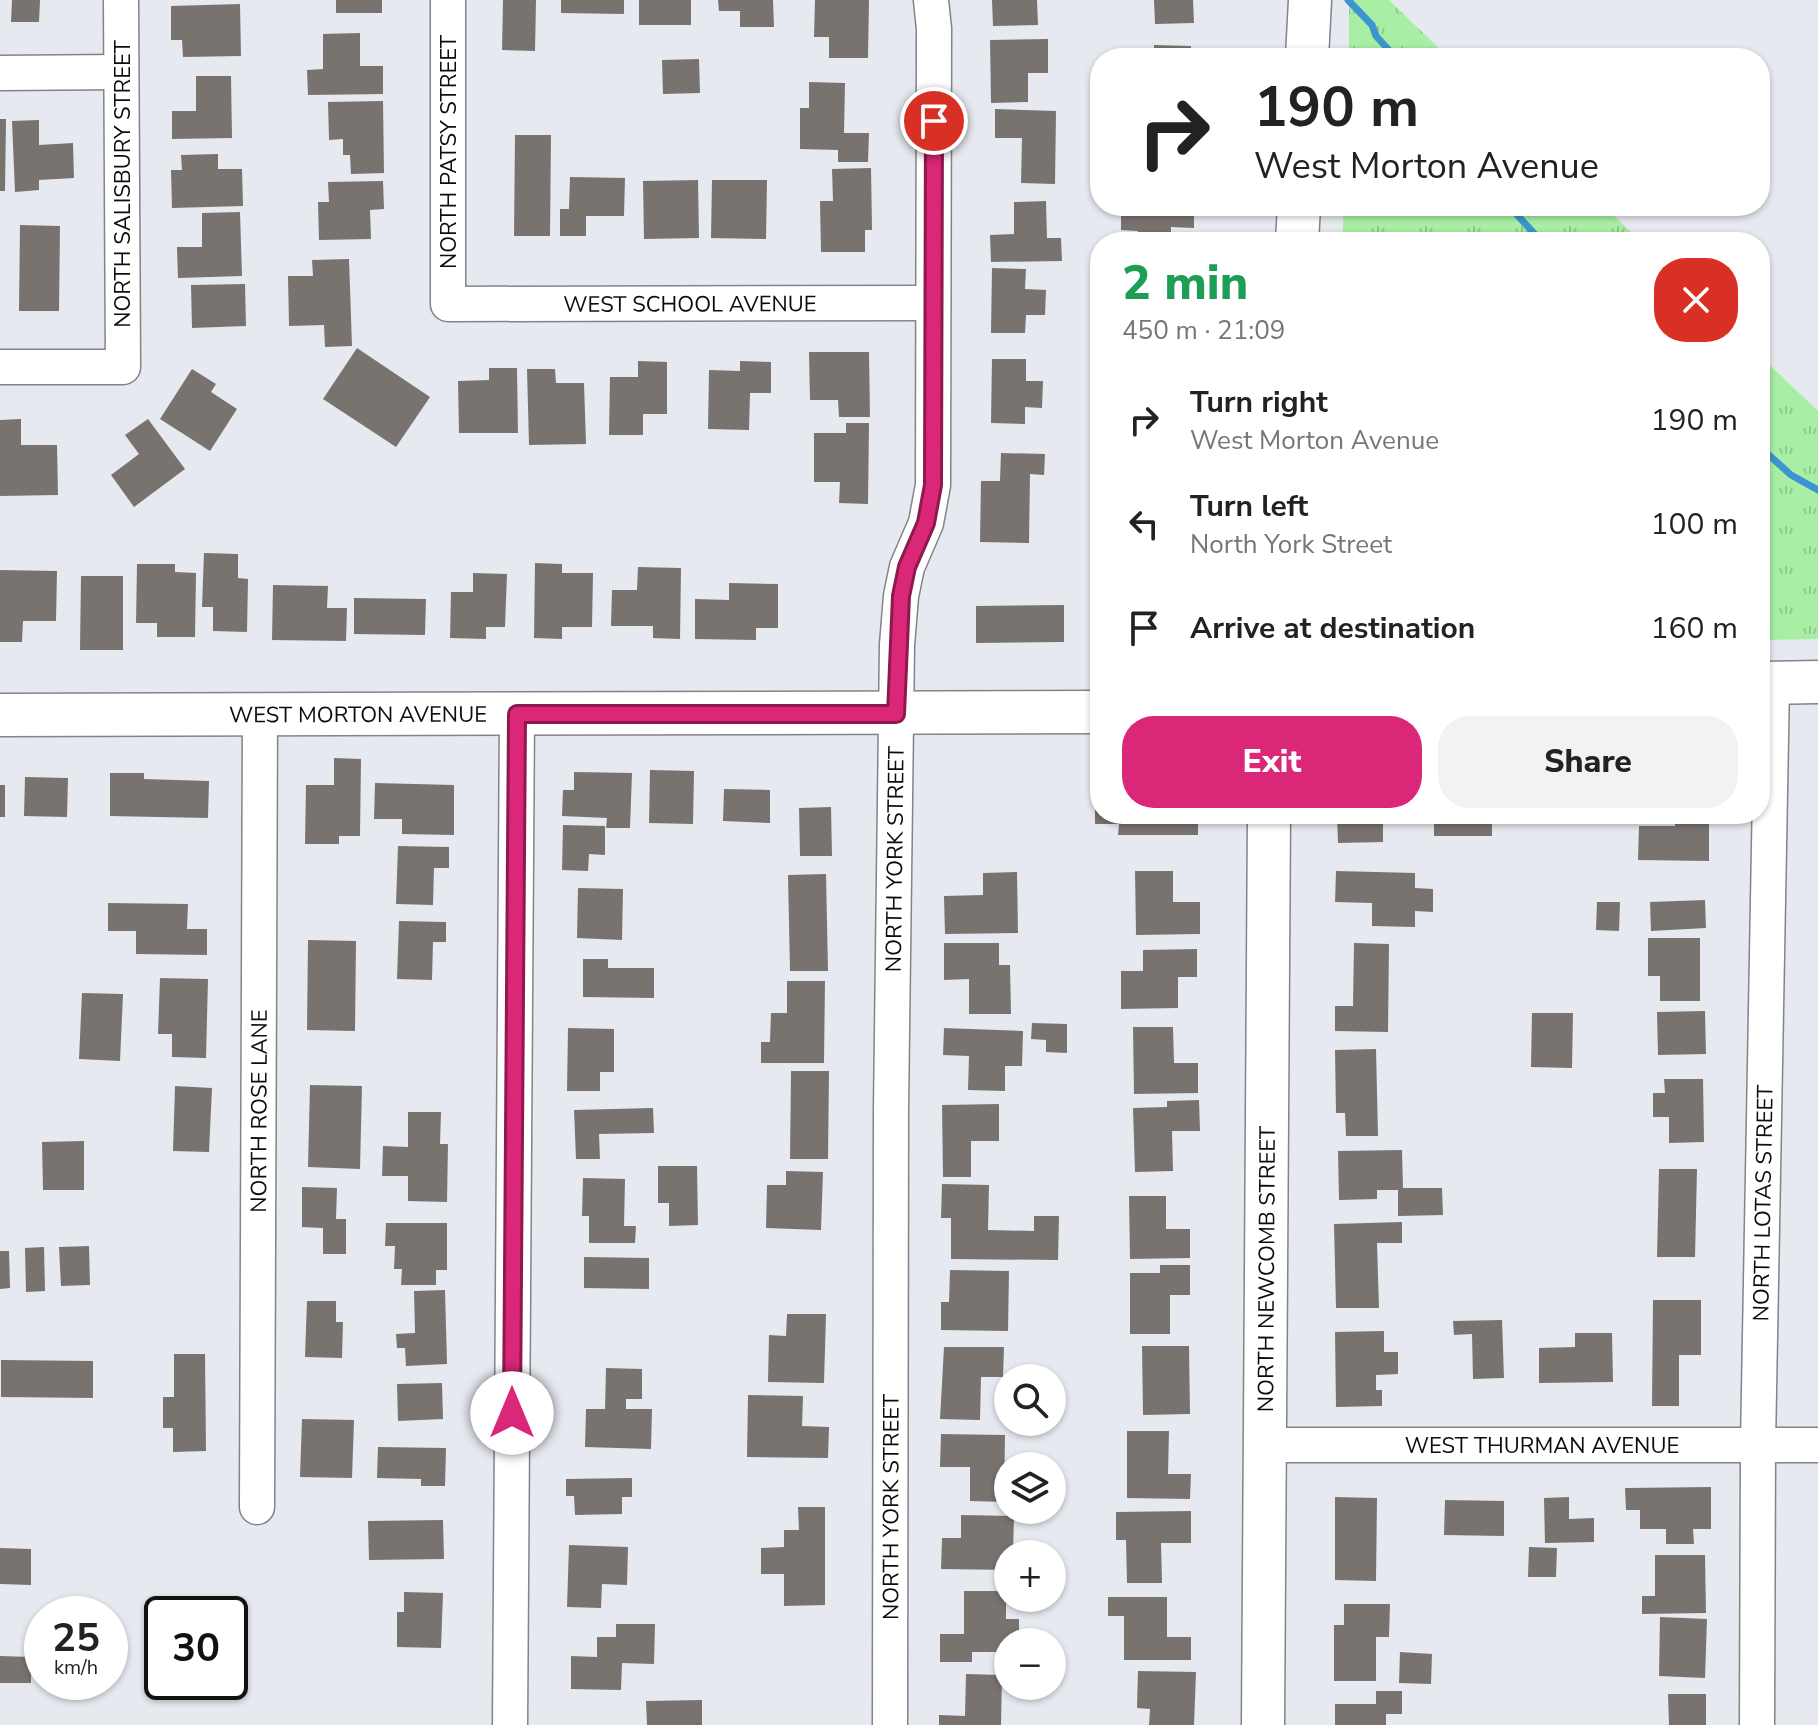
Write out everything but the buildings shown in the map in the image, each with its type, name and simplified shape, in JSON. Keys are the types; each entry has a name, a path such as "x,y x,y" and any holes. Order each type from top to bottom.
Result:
{"main road":[{"path":"1308,48 1310,0"},
{"path":"1770,683 1818,682"},
{"name":"WEST MORTON AVENUE","path":"0,715 1090,712"},
{"name":"NORTH NEWCOMB STREET","path":"1263,1725 1269,824"}],"street":[{"name":"NORTH SALISBURY STREET","path":"0,367 123,367 121,0"},
{"name":"NORTH PATSY STREET","path":"448,0 448,304"},
{"name":"NORTH YORK STREET","path":"890,1725 891,1109 896,714 901,596 907,567 926,523 933,485 934,29 931,0"},
{"path":"0,73 121,72"},
{"name":"WEST SCHOOL AVENUE","path":"448,304 933,303"},
{"name":"NORTH ROSE LANE","path":"257,1507 260,714"},
{"path":"510,1725 517,714"},
{"name":"NORTH LOTAS STREET","path":"1757,1725 1765,824"},
{"name":"WEST THURMAN AVENUE","path":"1264,1445 1818,1445"}],"green space":[{"path":"1349,0 1389,0 1439,48 1349,48"},
{"path":"1343,216 1614,216 1631,232 1343,232"},
{"path":"1770,365 1818,411 1818,639 1770,640"}],"waterway":[{"path":"1348,0 1372,25 1376,36 1387,48"},
{"path":"1518,216 1533,232"},
{"path":"1770,456 1791,475 1818,490"}],"route":[{"path":"512,1413 517,714 896,714 901,596 907,567 926,523 933,485 934,121"}]}
